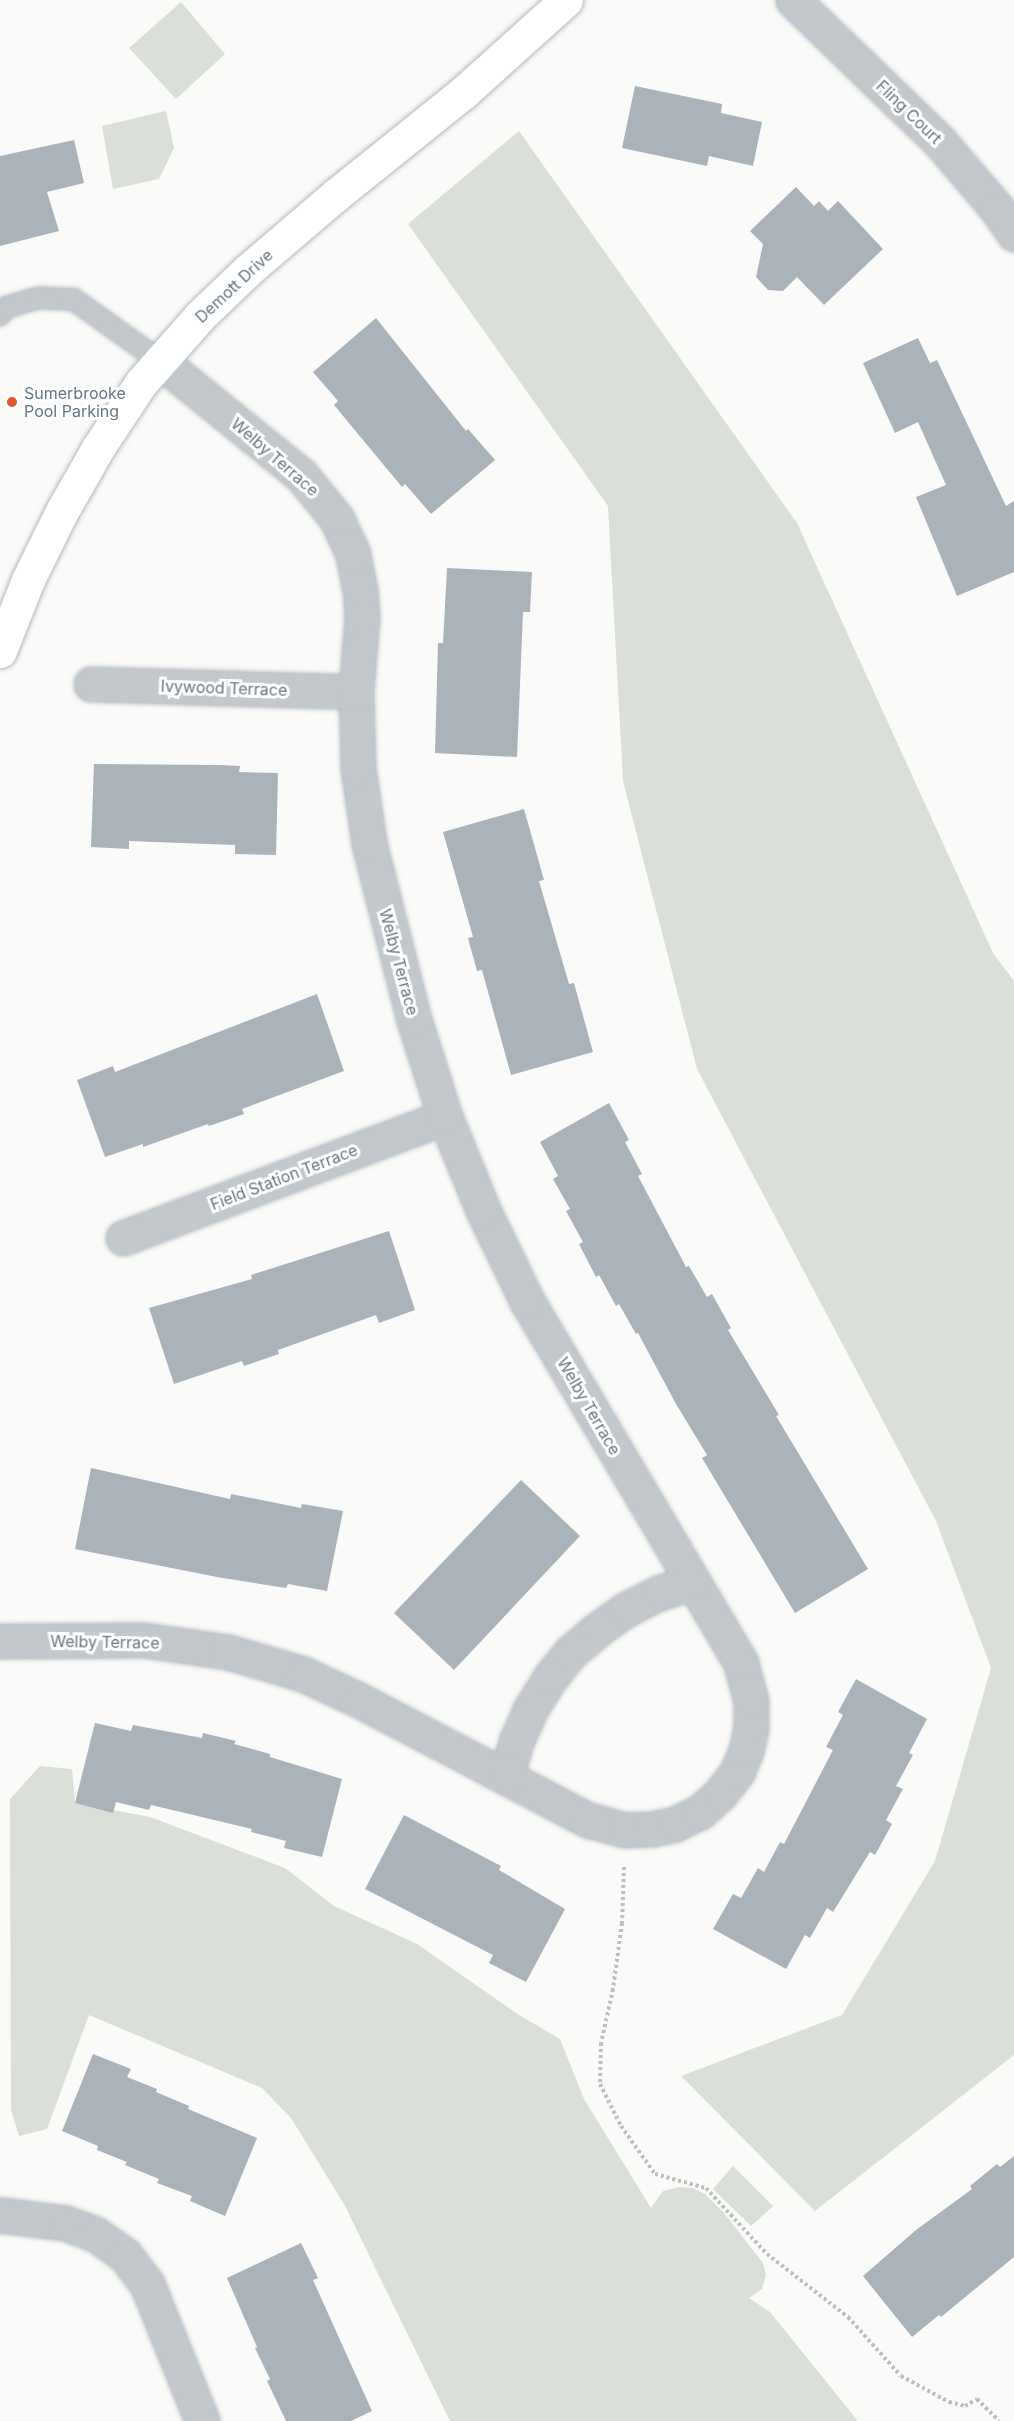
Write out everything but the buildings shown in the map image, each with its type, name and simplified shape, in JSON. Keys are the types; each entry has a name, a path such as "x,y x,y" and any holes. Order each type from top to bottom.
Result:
{"street":[{"name":"Demott Drive","path":"0,651 28,580 61,513 98,448 141,383 160,361 200,316 248,270 337,194 464,92 566,0"},
{"name":"Fling Court","path":"793,0 940,141 998,210 1014,234"},
{"name":"Welby Terrace","path":"0,1641 144,1640 228,1652 303,1674 359,1700 588,1820 625,1830 652,1829 675,1824 700,1812 720,1794 737,1772 746,1751 751,1728 747,1681 741,1663 527,1301 483,1210 446,1117 414,1020 369,843 358,768 356,692 362,617 353,554 337,519 301,476 160,361"},
{"name":"Ivywood Terrace","path":"92,684 356,692"},
{"name":"Field Station Terrace","path":"123,1238 446,1117"},
{"path":"506,1777 516,1742 530,1710 549,1679 571,1652 627,1609 659,1593 692,1582"},
{"path":"0,2215 65,2223 95,2234 124,2255 147,2284 202,2421"}],"lane":[{"path":"0,315 7,307 39,298 73,298 160,361"}],"path":[{"path":"625,1830 622,1923 613,1989 601,2043 600,2084 621,2126 655,2174 706,2188 767,2254 848,2317 901,2376 949,2402 964,2406 977,2400 999,2421"}],"shaded area":[{"path":"181,2 225,54 176,99 129,48"},
{"path":"166,111 174,148 159,179 113,189 102,126"},
{"path":"519,131 797,523 993,953 1014,981 1014,2055 815,2211 681,2076 842,2015 935,1861 991,1668 936,1521 697,1069 623,781 608,506 408,224"},
{"path":"40,1766 72,1769 75,1803 150,1817 285,1868 334,1906 417,1944 519,2015 560,2039 584,2099 651,2208 663,2191 679,2187 693,2188 705,2194 724,2213 763,2263 766,2275 762,2289 749,2298 770,2312 858,2421 450,2421 344,2204 291,2118 262,2088 89,2015 47,2129 19,2136 11,2110 10,1799"},
{"path":"733,2166 773,2206 751,2226 713,2189"}],"place":[{"name":"Sumerbrooke Pool Parking","path":"12,402"}]}
